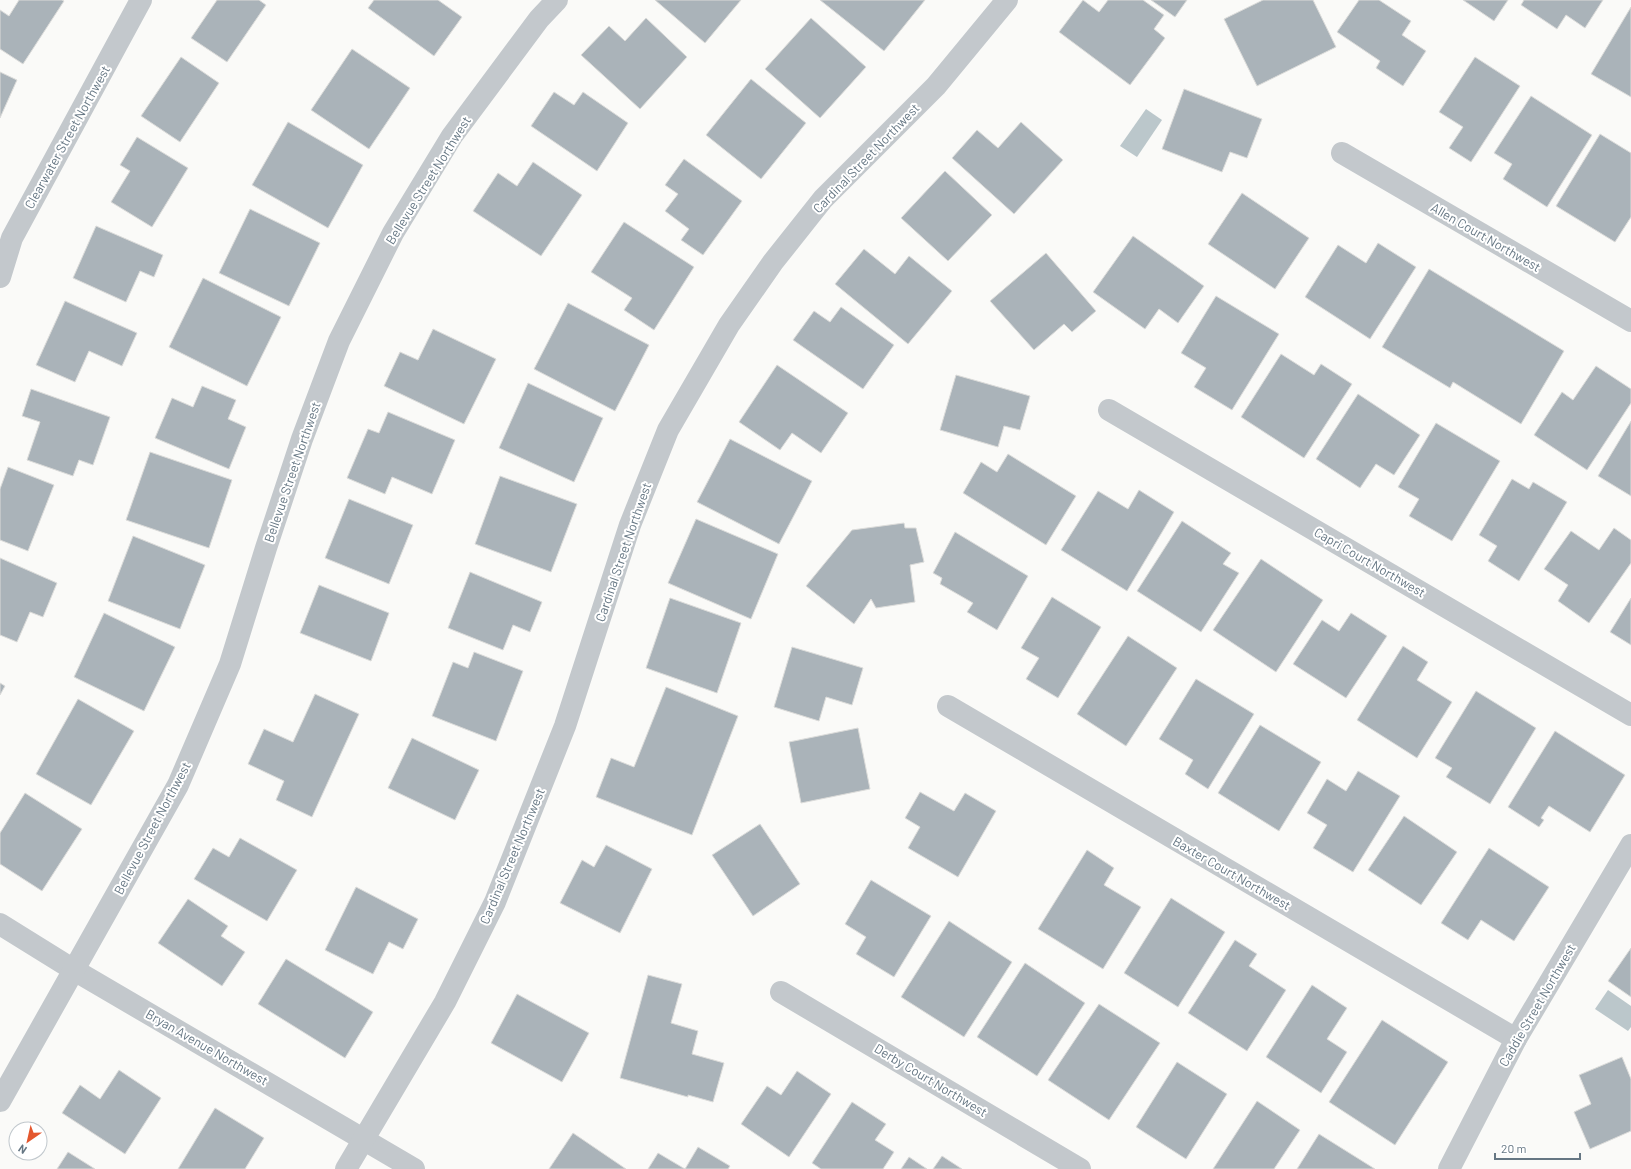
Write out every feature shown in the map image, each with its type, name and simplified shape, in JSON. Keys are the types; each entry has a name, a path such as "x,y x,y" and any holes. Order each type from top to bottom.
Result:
{"street":[{"name":"Clearwater Street Northwest","path":"0,277 12,238 141,0"},
{"name":"Bellevue Street Northwest","path":"0,1101 182,778 230,664 266,548 307,425 339,341 393,233 452,136 539,19 557,0"},
{"name":"Cardinal Street Northwest","path":"346,1169 445,1002 495,902 565,726 630,525 668,430 730,325 773,262 823,199 936,86 1006,0"},
{"name":"Allen Court Northwest","path":"1342,153 1631,321"},
{"name":"Capri Court Northwest","path":"1109,410 1631,715"},
{"name":"Baxter Court Northwest","path":"948,706 1516,1039"},
{"name":"Caddie Street Northwest","path":"1449,1169 1516,1039 1631,845"},
{"name":"Bryan Avenue Northwest","path":"0,924 74,970 364,1138 414,1169"},
{"name":"Derby Court Northwest","path":"781,992 1080,1169"}],"shaded area":[{"path":"1146,109 1162,120 1137,157 1120,146"},
{"path":"1608,990 1631,1006 1631,1027 1628,1031 1595,1009"}],"building":[{"path":"19,0 64,1 23,64 0,49 0,10 9,16"},
{"path":"217,0 259,0 266,5 227,62 191,38"},
{"path":"374,0 438,0 462,17 434,56 368,8"},
{"path":"655,0 741,0 705,43"},
{"path":"820,0 925,0 884,51"},
{"path":"1083,0 1099,12 1108,0 1143,0 1164,15 1154,29 1165,38 1130,85 1059,32"},
{"path":"1151,0 1187,0 1175,17"},
{"path":"1263,0 1313,0 1336,47 1257,86 1224,19"},
{"path":"1359,0 1379,0 1411,21 1402,35 1426,51 1403,86 1376,68 1380,61 1337,32"},
{"path":"1463,0 1508,0 1494,21"},
{"path":"1524,0 1603,0 1585,28 1566,15 1557,29 1521,5"},
{"path":"1631,7 1631,97 1591,74"},
{"path":"646,18 687,57 640,109 581,55 609,26 625,41"},
{"path":"811,18 866,67 820,118 765,69"},
{"path":"352,49 410,88 369,149 311,110"},
{"path":"181,57 219,83 180,142 141,116"},
{"path":"1475,57 1520,86 1471,162 1449,148 1463,127 1439,112"},
{"path":"0,72 17,80 0,118"},
{"path":"751,79 806,123 761,179 706,135"},
{"path":"1184,89 1262,119 1247,158 1230,152 1222,172 1162,149"},
{"path":"554,92 574,105 583,92 628,123 597,171 531,126"},
{"path":"1531,96 1592,135 1547,207 1503,179 1512,164 1494,153"},
{"path":"288,122 363,165 328,228 252,185"},
{"path":"1021,122 1063,160 1014,214 952,158 977,130 998,148"},
{"path":"1600,134 1631,153 1631,217 1615,242 1556,206"},
{"path":"137,137 188,168 152,227 111,202 130,171 120,165"},
{"path":"684,159 742,201 703,255 681,240 689,229 665,211 678,194 665,185"},
{"path":"533,162 582,195 541,256 473,211 498,173 517,186"},
{"path":"945,171 992,215 948,261 901,218"},
{"path":"1242,193 1309,238 1275,289 1208,244"},
{"path":"250,209 320,243 289,306 219,273"},
{"path":"624,222 694,267 654,330 624,310 632,298 591,272"},
{"path":"96,226 163,255 154,277 140,271 126,302 73,278"},
{"path":"1133,236 1204,286 1178,323 1159,309 1145,329 1093,292"},
{"path":"1378,243 1416,267 1370,339 1305,297 1338,245 1366,263"},
{"path":"864,249 895,274 909,256 952,291 908,344 835,284"},
{"path":"1046,253 1096,311 1072,332 1064,324 1034,350 990,301"},
{"path":"1429,269 1564,351 1521,424 1453,382 1450,388 1382,347"},
{"path":"203,278 281,317 247,386 169,347"},
{"path":"1216,296 1279,334 1232,410 1194,387 1206,368 1181,353"},
{"path":"65,301 137,333 122,366 89,351 75,382 36,365"},
{"path":"568,303 649,345 615,411 534,369"},
{"path":"841,307 894,345 863,389 793,340 814,311 830,322"},
{"path":"433,329 496,359 464,424 384,386 400,352 418,360"},
{"path":"1281,354 1314,375 1321,364 1352,384 1304,458 1241,417"},
{"path":"777,365 848,413 821,453 792,433 780,450 739,422"},
{"path":"1596,366 1631,389 1631,403 1587,470 1534,435 1562,392 1573,400"},
{"path":"956,375 1030,396 1020,430 1004,426 998,447 940,430"},
{"path":"528,383 603,418 574,482 499,448"},
{"path":"202,386 236,400 228,419 246,427 229,469 155,438 172,398 193,407"},
{"path":"31,389 110,417 93,465 79,460 73,476 27,460 40,422 22,416"},
{"path":"1358,394 1420,435 1394,475 1376,464 1360,488 1316,459"},
{"path":"388,412 455,440 432,494 392,477 385,494 347,478 368,429 379,433"},
{"path":"1631,421 1631,496 1598,476"},
{"path":"1436,423 1500,461 1452,541 1409,516 1419,499 1398,487"},
{"path":"730,439 812,481 779,544 697,502"},
{"path":"150,452 232,480 209,548 126,520"},
{"path":"1008,454 1076,496 1046,545 963,493 981,462 997,472"},
{"path":"8,467 54,485 28,551 0,540 0,489"},
{"path":"500,476 577,504 551,572 475,544"},
{"path":"1512,479 1529,489 1533,482 1567,502 1519,581 1488,561 1497,546 1479,535"},
{"path":"1139,490 1174,512 1127,591 1061,550 1098,491 1128,509"},
{"path":"349,499 413,525 389,584 325,558"},
{"path":"696,519 778,554 751,619 668,583"},
{"path":"1182,521 1231,553 1223,564 1239,573 1201,632 1137,591"},
{"path":"904,523 905,528 916,528 924,562 910,565 915,602 876,608 871,599 854,624 806,586 852,530"},
{"path":"1614,528 1631,540 1631,563 1589,623 1558,601 1568,585 1544,569 1571,531 1599,550"},
{"path":"955,532 1028,576 997,630 967,612 973,603 940,584 942,578 933,573"},
{"path":"133,536 205,565 180,629 108,601"},
{"path":"0,558 57,583 43,617 30,612 17,642 0,635"},
{"path":"1261,559 1323,600 1276,672 1213,630"},
{"path":"470,572 542,602 530,632 513,625 503,650 448,628"},
{"path":"319,585 389,613 371,661 300,633"},
{"path":"1052,597 1101,627 1058,698 1026,679 1039,658 1021,648"},
{"path":"670,598 741,623 717,693 646,668"},
{"path":"1631,598 1631,645 1610,632"},
{"path":"104,613 175,647 144,711 74,677"},
{"path":"1351,613 1387,636 1346,698 1293,664 1322,620 1339,631"},
{"path":"1128,636 1177,668 1126,746 1077,714"},
{"path":"1403,646 1428,662 1417,680 1452,702 1417,758 1357,720"},
{"path":"792,647 863,668 852,705 826,697 819,721 774,707"},
{"path":"474,652 523,671 496,741 432,716 453,662 468,668"},
{"path":"1196,679 1254,714 1208,789 1185,774 1193,760 1159,739"},
{"path":"0,683 5,686 0,695"},
{"path":"666,687 738,716 692,835 596,797 611,758 634,767"},
{"path":"1476,691 1536,728 1490,804 1446,777 1452,768 1435,758"},
{"path":"315,694 359,714 312,817 276,800 284,781 248,764 264,729 293,742"},
{"path":"78,699 134,731 91,805 36,774"},
{"path":"1260,725 1321,762 1279,831 1218,793"},
{"path":"858,728 870,789 801,803 789,742"},
{"path":"1555,731 1625,775 1590,832 1549,806 1541,818 1544,820 1539,827 1508,807"},
{"path":"412,738 479,770 455,820 388,788"},
{"path":"1358,771 1400,796 1353,872 1313,848 1327,825 1307,813 1327,779 1346,791"},
{"path":"920,792 954,811 965,793 996,811 958,877 908,848 920,827 905,818"},
{"path":"25,793 82,829 42,891 0,864 0,833"},
{"path":"1404,816 1457,852 1421,905 1368,870"},
{"path":"760,824 800,884 753,916 712,855"},
{"path":"240,838 297,870 267,921 194,879 213,848 229,857"},
{"path":"606,845 652,869 620,933 560,903 582,860 594,867"},
{"path":"1489,848 1549,887 1514,941 1481,920 1468,940 1441,923"},
{"path":"1087,850 1114,868 1104,885 1141,907 1103,969 1038,929"},
{"path":"871,880 931,916 894,977 856,954 866,937 845,924"},
{"path":"356,887 418,919 403,949 389,942 373,974 325,950"},
{"path":"1171,898 1225,932 1178,1007 1124,973"},
{"path":"188,899 228,926 221,936 245,952 222,986 158,943"},
{"path":"949,921 1012,962 964,1037 901,997"},
{"path":"1235,940 1257,954 1249,966 1286,990 1247,1051 1188,1013"},
{"path":"1631,948 1631,997 1608,981"},
{"path":"286,959 373,1012 345,1058 258,1004"},
{"path":"1025,963 1085,1003 1037,1076 977,1037"},
{"path":"648,975 682,984 671,1023 698,1031 692,1054 724,1063 713,1102 688,1095 688,1097 620,1078"},
{"path":"1312,985 1347,1008 1327,1039 1347,1052 1321,1093 1266,1057"},
{"path":"517,994 589,1033 562,1082 491,1043"},
{"path":"1099,1004 1160,1043 1109,1120 1048,1080"},
{"path":"1382,1020 1448,1062 1395,1145 1329,1102"},
{"path":"1622,1057 1631,1079 1631,1131 1590,1149 1574,1112 1591,1104 1579,1075"},
{"path":"1177,1062 1227,1094 1186,1159 1136,1127"},
{"path":"119,1070 161,1098 125,1154 62,1113 80,1085 100,1099"},
{"path":"797,1071 831,1094 789,1157 741,1124 767,1086 781,1095"},
{"path":"1257,1101 1300,1130 1274,1169 1213,1169"},
{"path":"852,1102 886,1124 875,1140 894,1152 883,1169 821,1169 812,1163"},
{"path":"215,1108 264,1138 245,1169 178,1169"},
{"path":"573,1133 626,1169 549,1169"},
{"path":"1319,1134 1375,1169 1297,1169"},
{"path":"698,1147 730,1166 728,1169 685,1169"},
{"path":"68,1152 95,1169 57,1169"},
{"path":"658,1153 685,1169 648,1169"},
{"path":"942,1156 962,1169 933,1169"},
{"path":"909,1157 927,1169 901,1169"}]}
